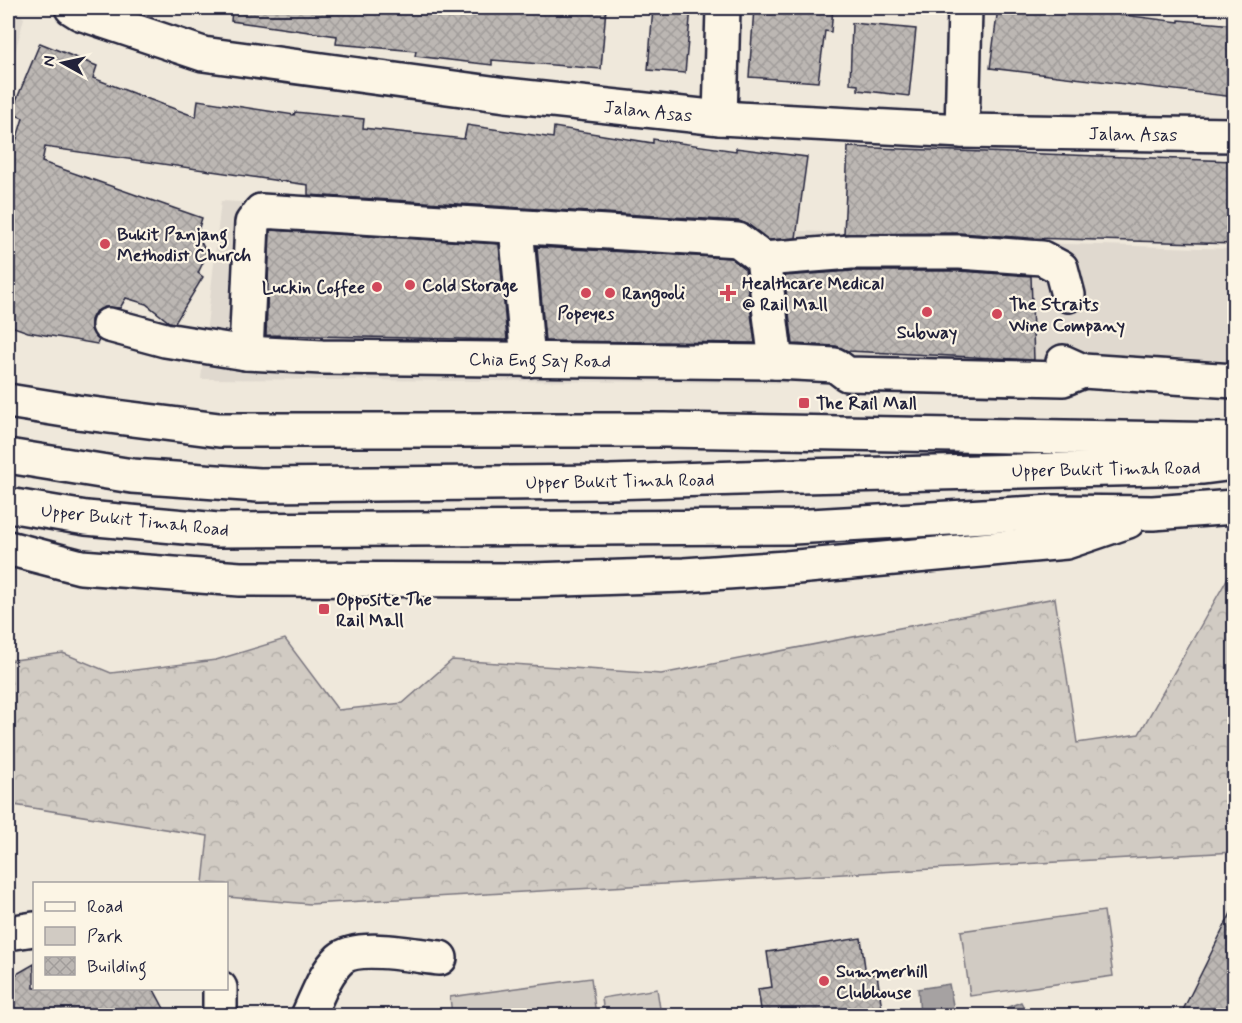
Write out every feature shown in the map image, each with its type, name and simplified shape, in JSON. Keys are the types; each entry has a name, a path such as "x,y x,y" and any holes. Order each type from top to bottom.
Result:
{"main road":[{"name":"Jalan Asas","path":"72,8 80,13 202,54 507,95 720,118 962,131 1234,135"},
{"path":"720,118 723,8"},
{"path":"962,131 965,8"},
{"path":"246,352 252,223 261,211 738,240 763,259 851,252 960,252 1042,258 1061,268 1068,295"},
{"path":"516,227 528,360"},
{"path":"763,259 776,362"},
{"name":"Chia Eng Say Road","path":"109,325 165,340 246,352 528,360 776,362 835,365 847,374 1063,379 1083,371 1234,381"},
{"path":"8,400 76,412 219,430 665,430 1234,440"},
{"name":"Upper Bukit Timah Road","path":"8,456 132,476 260,485 610,482 1203,467 1234,463"},
{"name":"Upper Bukit Timah Road","path":"8,505 86,518 218,530 793,527 1053,512 1153,513 1234,507"},
{"path":"8,548 81,567 240,579 544,579 786,568 1066,542 1153,513"},
{"path":"8,933 33,929"},
{"path":"308,1016 328,974 341,958 367,951 440,958"},
{"path":"220,990 220,1016"}],"shaded area":[{"path":"8,8 14,8 24,18 8,80"},
{"name":"The Rail Mall","path":"221,201 1033,243 1234,249 1234,386 201,379"},
{"path":"949,984 953,1005 949,1015 920,1015 918,989"},
{"path":"1021,1002 1028,1015 988,1015"}],"green space":[{"path":"1234,567 1234,852 310,904 228,897 228,882 203,882 208,836 8,804 8,661 63,653 111,673 216,660 285,639 338,710 403,703 452,660 661,674 1055,598 1077,743 1139,734"},
{"path":"1104,911 1113,976 970,996 961,931"},
{"path":"591,978 596,1015 452,1015 450,997"},
{"path":"657,989 661,1015 604,1015 602,998"}],"building":[{"path":"232,8 606,8 601,69 492,60 492,65 415,56 416,51 336,44 337,36 231,21"},
{"path":"653,8 691,8 685,73 648,70"},
{"path":"754,8 833,8 831,32 825,31 818,82 749,77"},
{"path":"998,8 1068,8 1179,22 1179,20 1234,25 1234,97 990,68"},
{"path":"852,23 916,29 909,96 858,90 858,85 850,84"},
{"path":"40,43 97,66 93,78 196,117 198,100 294,115 295,112 364,119 363,128 464,139 467,125 553,138 554,127 653,143 653,139 736,151 736,148 807,157 796,238 769,240 749,225 739,221 308,195 308,185 45,147 42,162 202,218 197,234 207,254 198,273 203,277 175,323 169,322 146,304 126,298 120,308 105,307 95,312 91,320 91,329 99,340 97,344 28,332 8,325 8,157 11,158 23,118 11,113"},
{"path":"848,147 1234,161 1234,244 1029,238 960,233 844,234"},
{"name":"Cold Storage","path":"270,230 499,244 507,340 266,335"},
{"path":"537,247 731,258 745,269 755,343 545,341"},
{"path":"852,271 959,271 1031,276 1034,360 848,351 836,346 793,344 784,276"},
{"path":"1234,907 1234,1016 1180,1016"},
{"name":"Summerhill Clubhouse","path":"861,938 866,975 877,974 883,1016 762,1016 758,989 772,987 767,952"},
{"path":"33,965 33,990 154,990 168,1016 8,1016 8,979"}],"place":[{"name":"Bukit Panjang Methodist Church","path":"105,244"},
{"name":"Cold Storage","path":"410,285"},
{"name":"Luckin Coffee","path":"377,287"},
{"name":"Popeyes","path":"586,293"},
{"name":"Rangooli","path":"610,293"},
{"name":"Healthcare Medical @ Rail Mall","path":"728,293"},
{"name":"Subway","path":"927,312"},
{"name":"The Straits Wine Company","path":"997,314"},
{"name":"The Rail Mall","path":"804,403"},
{"name":"Opposite The Rail Mall","path":"324,609"},
{"name":"Summerhill Clubhouse","path":"824,981"}]}
